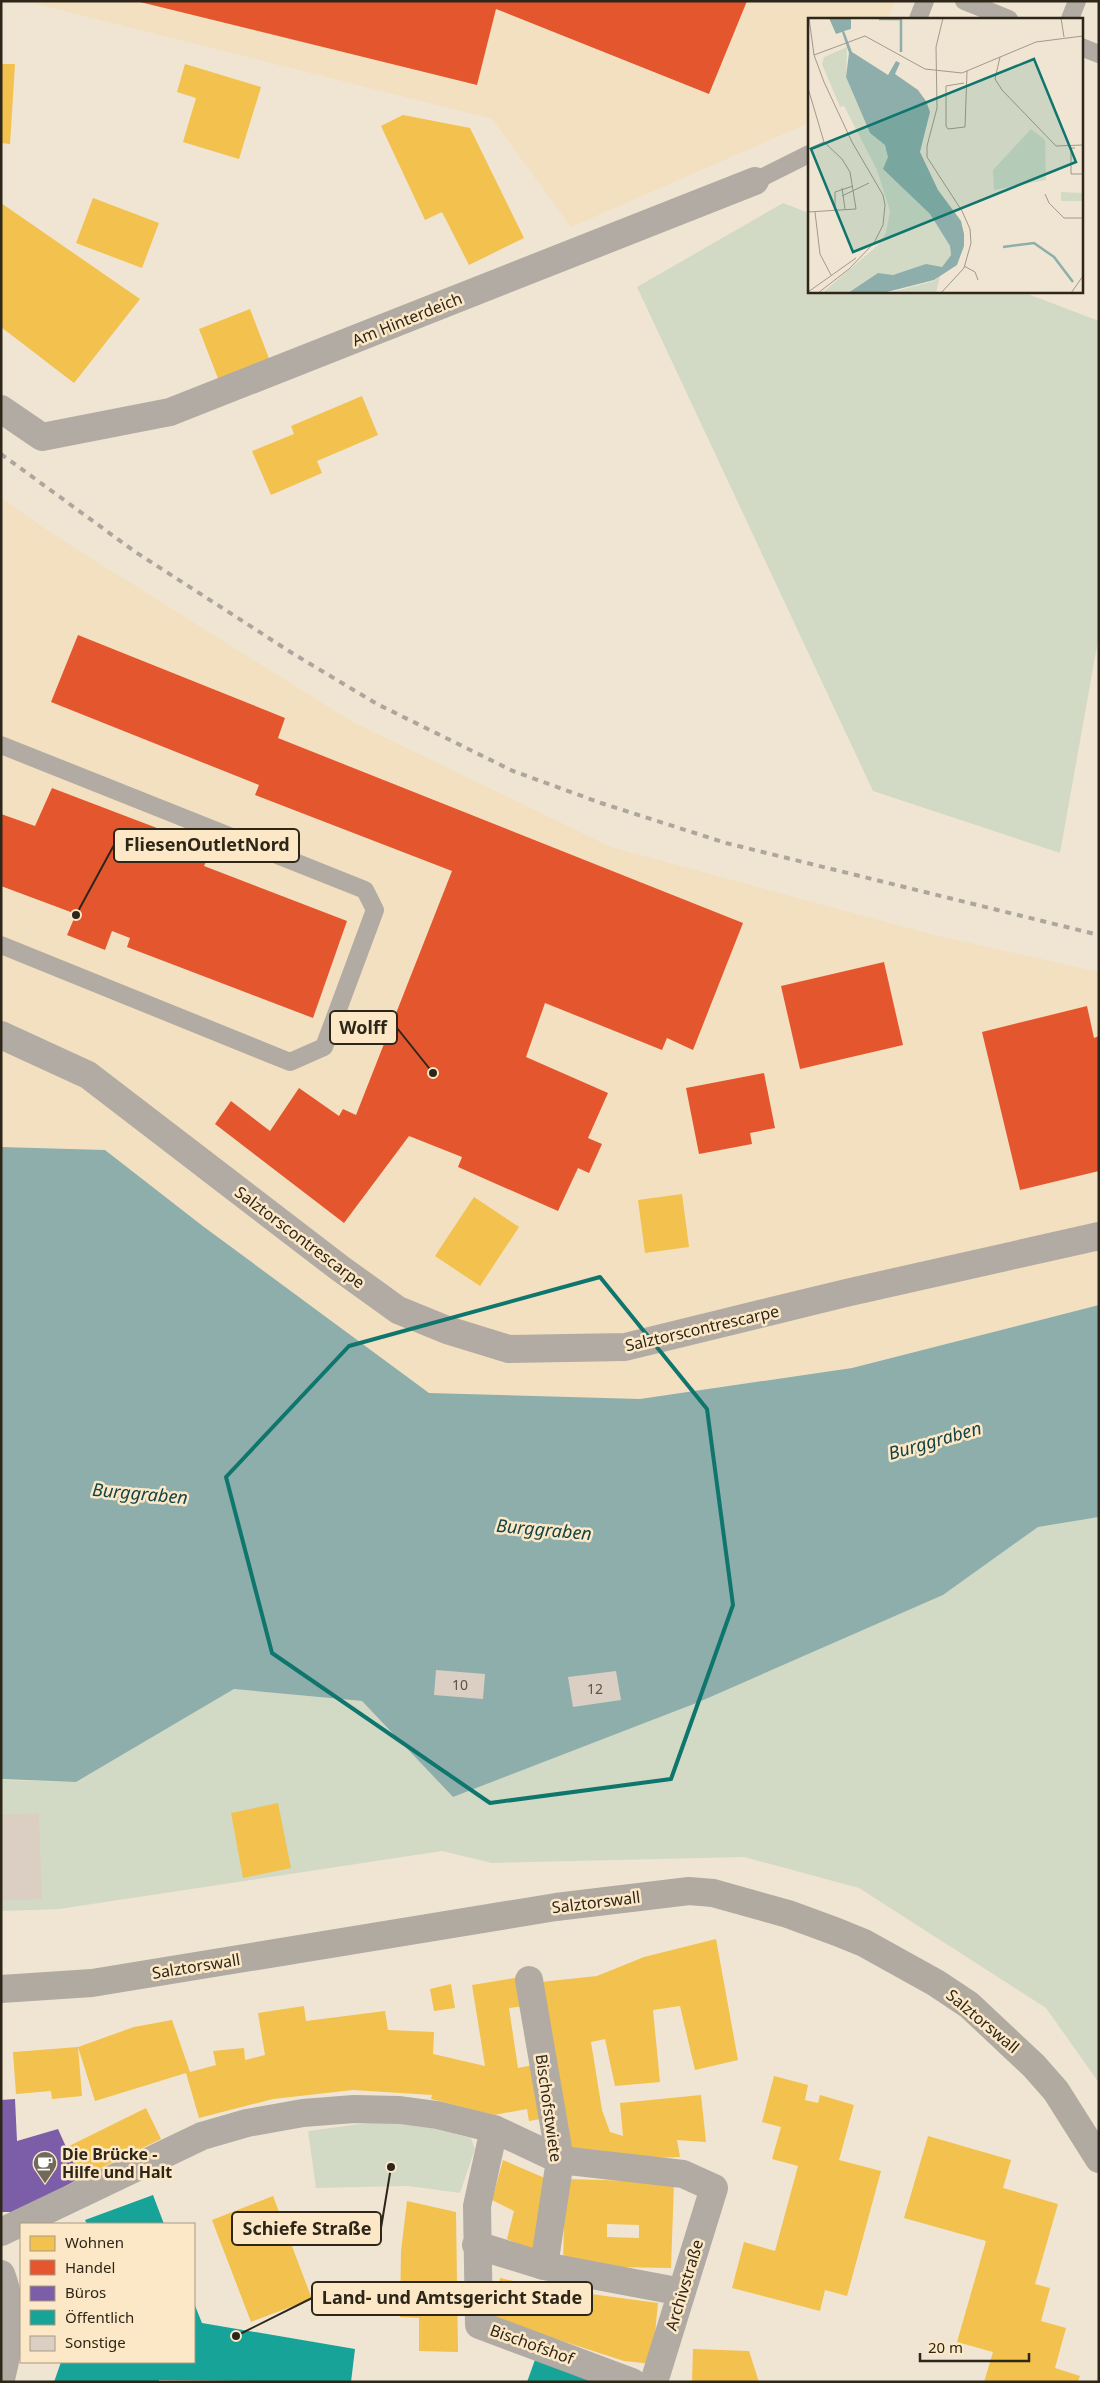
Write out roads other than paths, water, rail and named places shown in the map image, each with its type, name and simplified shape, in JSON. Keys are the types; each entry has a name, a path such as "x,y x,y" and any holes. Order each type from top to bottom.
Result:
{"main road":[{"name":"Salztorswall","path":"1,1989 92,1983 556,1907 689,1891 713,1893 788,1914 864,1942 944,1988 975,2011 1034,2066 1056,2091 1099,2158"}],"street":[{"name":"Am Hinterdeich","path":"1,409 42,437 170,412 755,181"},
{"name":"Salztorscontrescarpe","path":"1,1035 88,1075 341,1269 398,1310 447,1330 509,1348 626,1347 846,1293 1099,1236"},
{"name":"Bischofstwiete","path":"529,1980 560,2160 544,2266"},
{"path":"1,2232 202,2136 248,2123 303,2113 354,2109 400,2110 437,2115 494,2129 560,2160"},
{"name":"Bischofshof","path":"494,2129 476,2206 479,2324 632,2382"},
{"name":"Archivstraße","path":"560,2160 683,2174 714,2188 654,2382"},
{"path":"476,2245 544,2266 682,2292"},
{"path":"1,2274 9,2313 9,2348 1,2379"}],"lane":[{"path":"918,18 925,1"},
{"path":"964,1 1006,18"},
{"path":"1070,18 1077,1"},
{"path":"1082,47 1099,54"},
{"name":"Am Hinterdeich","path":"755,181 808,154"},
{"path":"1,745 365,890 375,910 324,1047 290,1062 1,945"}],"water":[{"name":"Burggraben","path":"1,1147 105,1150 204,1227 429,1393 640,1399 852,1368 1099,1305 1099,1517 1038,1527 943,1595 699,1702 453,1797 362,1701 234,1689 76,1782 1,1779"}],"railway":[{"path":"1,454 134,551 292,653 377,704 513,771 601,803 726,843 1099,935"}],"place":[{"name":"FliesenOutletNord","path":"76,915"},
{"name":"Wolff","path":"433,1073"},
{"name":"Schiefe Straße","path":"391,2167"},
{"name":"Die Brücke - Hilfe und Halt","path":"45,2184"},
{"name":"Land- und Amtsgericht Stade","path":"236,2336"}]}
